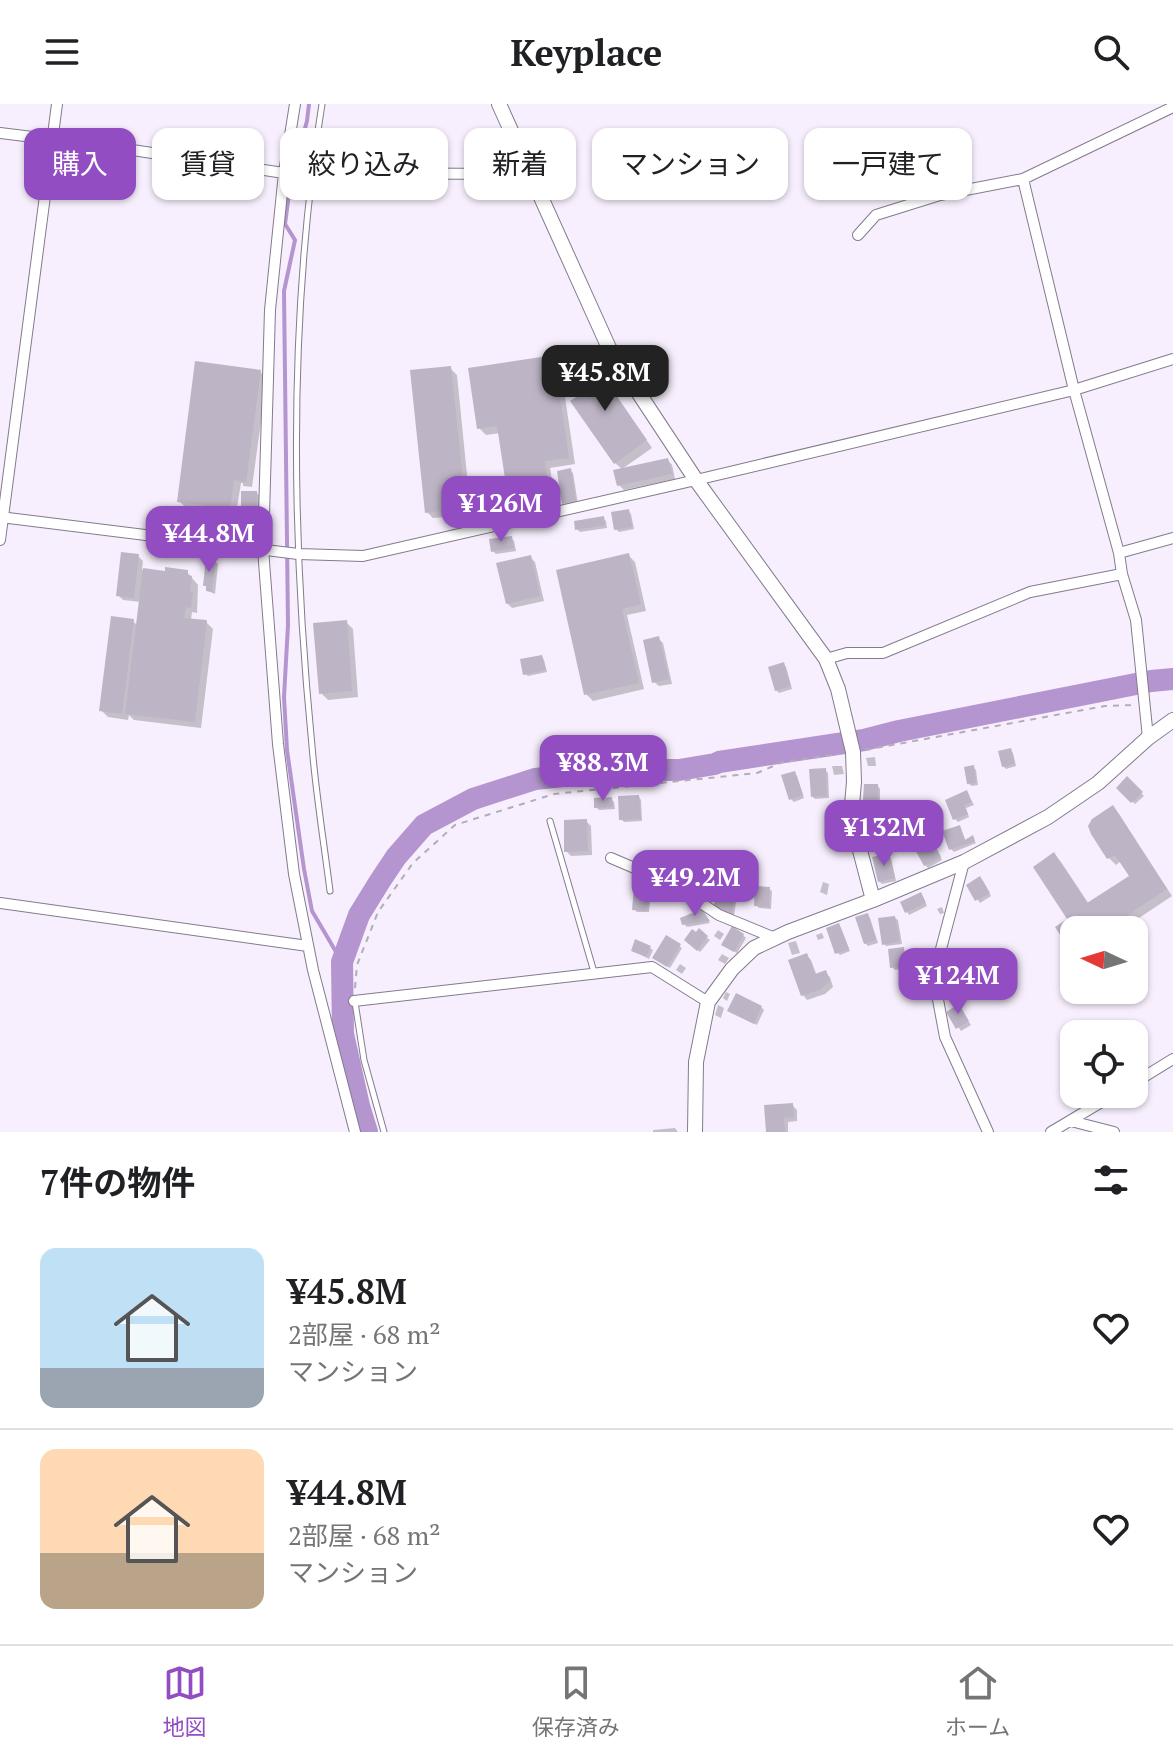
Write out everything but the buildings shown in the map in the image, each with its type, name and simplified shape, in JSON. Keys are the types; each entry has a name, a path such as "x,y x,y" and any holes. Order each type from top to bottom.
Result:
{"street":[{"path":"54,128 57,104"},
{"path":"291,128 295,104"},
{"path":"499,104 509,128"},
{"path":"858,235 876,215 940,195 1023,179 1173,107"},
{"path":"0,133 24,136"},
{"path":"136,152 280,172"},
{"path":"1023,179 1074,390 1136,620 1148,738"},
{"path":"0,540 45,200"},
{"path":"281,200 270,310 265,550 278,744 294,874 308,946 355,1132"},
{"path":"541,200 609,348 696,480 826,659 838,689 853,752 851,816 873,900"},
{"path":"1,517 298,554 363,556 1074,390 1173,359"},
{"path":"1119,553 1173,538"},
{"path":"826,659 847,653 883,653 1030,592 1122,574"},
{"path":"695,1132 696,1062 708,1002 732,969 754,948 964,862 1048,817 1098,783 1173,720"},
{"path":"611,858 653,876 719,915 775,938"},
{"path":"964,862 937,964 936,989 945,1037 988,1132"},
{"path":"0,903 308,946"},
{"path":"354,1001 652,967 708,1002"},
{"path":"1148,1074 1173,1059"},
{"path":"1051,1132 1092,1108"},
{"path":"1071,1121 1114,1132"}],"lane":[{"path":"318,128 322,104"},
{"path":"309,200 297,361 298,554 312,747 330,891"},
{"path":"550,821 594,973"},
{"path":"354,1001 364,1060 384,1132"}],"path":[{"path":"354,1001 357,965 378,912 413,863 455,825 554,794 757,773 783,762 1105,706 1145,705"}],"waterway":[{"path":"309,104 291,179 285,224 295,240 284,291 288,625 284,697 287,750 312,911 342,962"},
{"path":"367,1132 343,1034 342,962 359,915 396,857 424,825 473,799 535,779 617,770 679,770 864,740 1173,679"}]}
